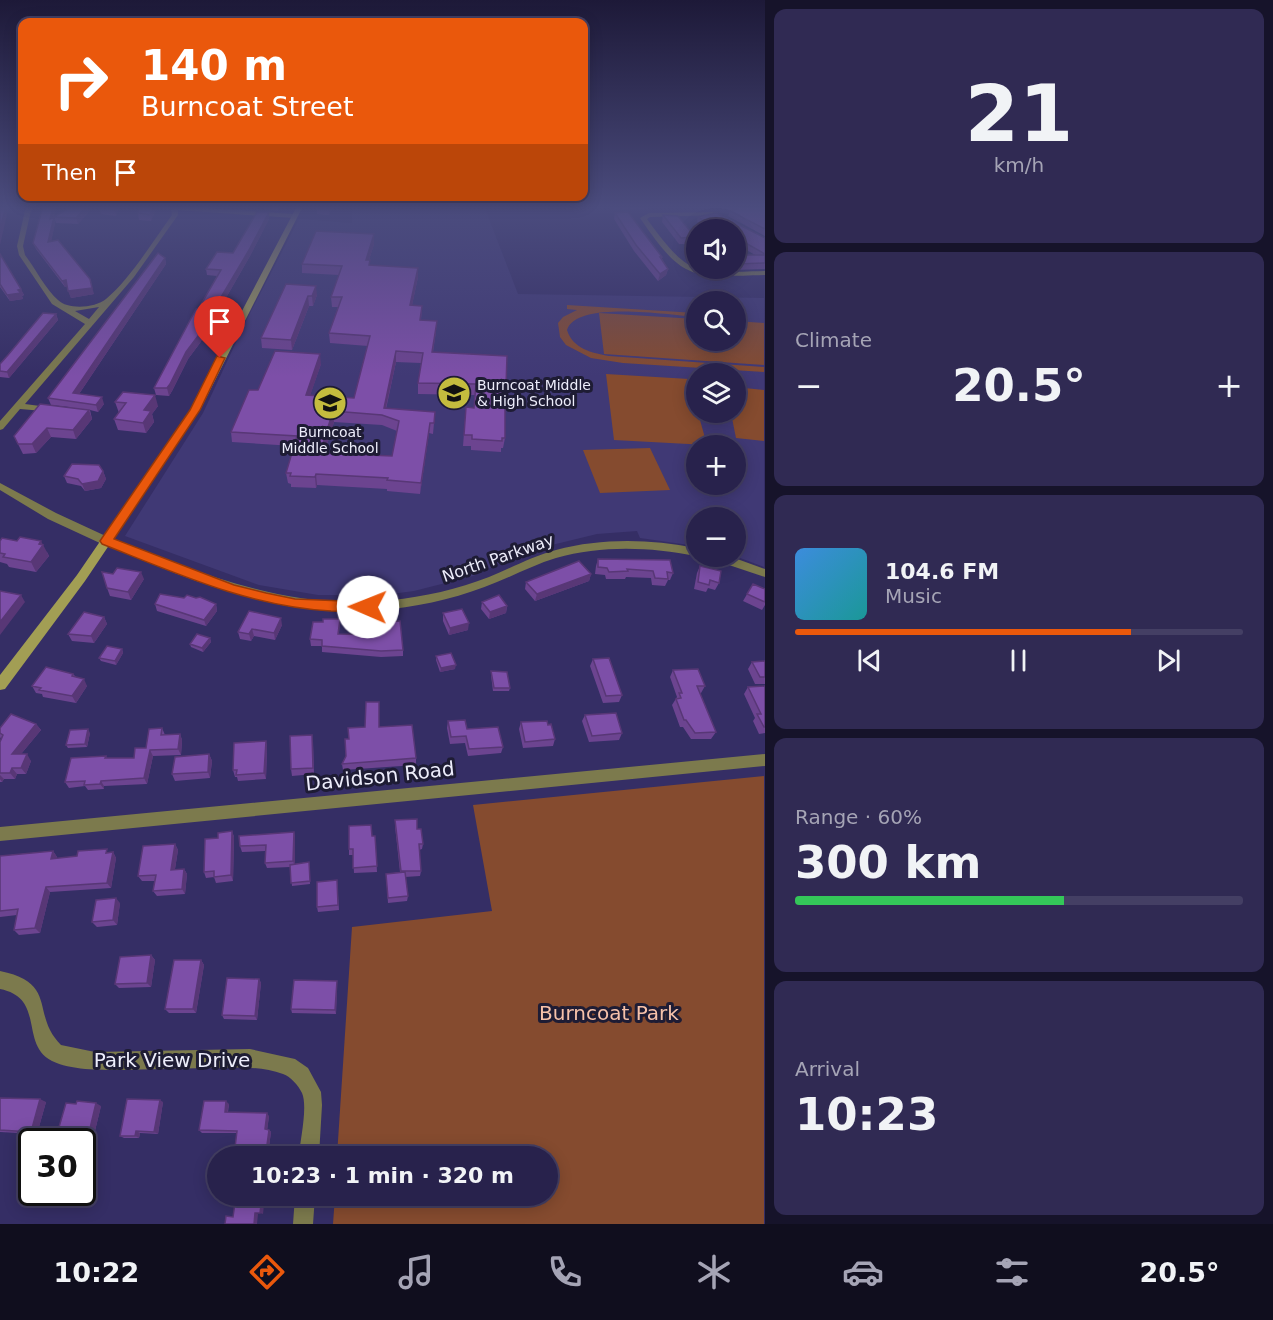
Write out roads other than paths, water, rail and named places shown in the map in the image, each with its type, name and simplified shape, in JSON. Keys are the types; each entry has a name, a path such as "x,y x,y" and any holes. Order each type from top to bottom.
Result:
{"main road":[{"path":"0,685 81,578 195,410 270,263"}],"street":[{"path":"26,263 50,296 89,323"},
{"path":"0,427 108,302 138,263"},
{"path":"680,263 685,267 704,272 765,273"},
{"path":"66,309 88,308 108,302"},
{"path":"17,406 61,411"},
{"name":"North Parkway","path":"0,486 45,512 106,541 231,589 295,604 368,607 421,600 484,583 536,560 592,547 651,545 686,550"},
{"path":"746,566 765,573"},
{"name":"Davidson Road","path":"0,834 765,760"},
{"name":"Park View Drive","path":"0,981 17,984 28,991 37,1007 43,1037 47,1045 56,1053 95,1061 250,1058 288,1066 301,1076 312,1092 310,1146"},
{"path":"303,1224 304,1206"}],"place":[{"name":"Burncoat Middle & High School","path":"454,393"},
{"name":"Burncoat Middle School","path":"330,403"}],"park label":[{"name":"Burncoat Park","path":"609,1013"}]}
